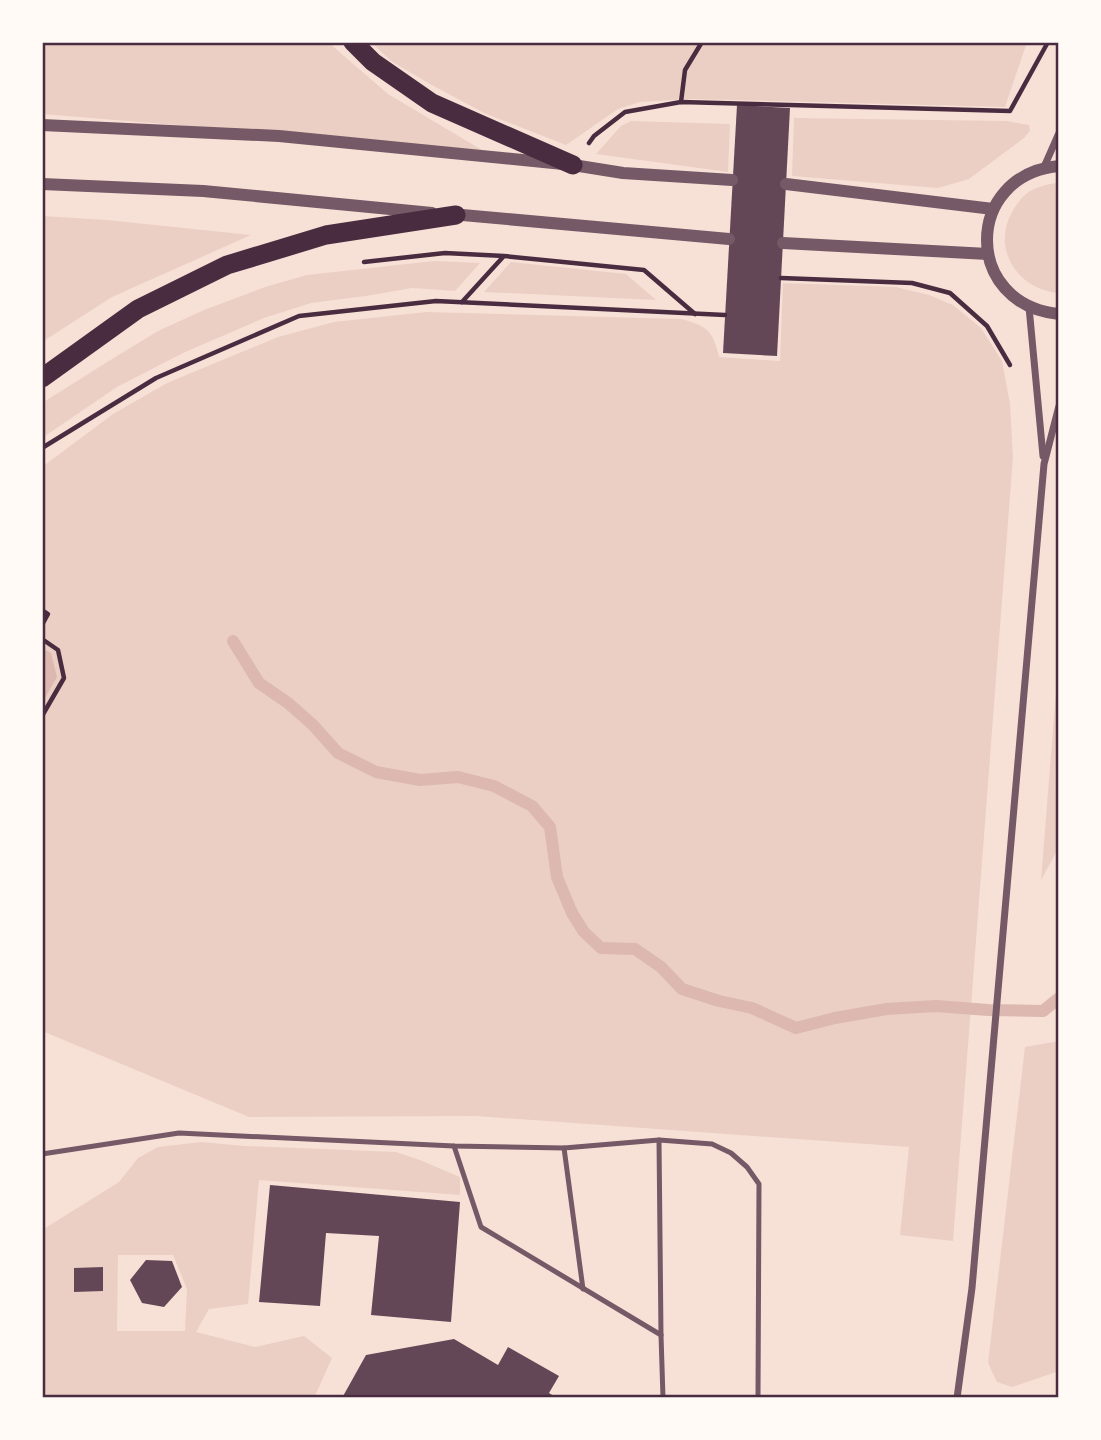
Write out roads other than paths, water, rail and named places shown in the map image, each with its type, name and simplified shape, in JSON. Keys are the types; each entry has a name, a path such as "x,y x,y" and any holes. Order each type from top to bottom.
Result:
{"highway":[{"path":"353,42 373,62 432,103 573,164"},
{"path":"42,378 138,309 227,265 326,235 456,215"}],"street":[{"path":"42,125 279,136 573,164 623,173 732,180"},
{"path":"1044,167 1059,133"},
{"path":"1059,166 1044,167 1023,176 1005,190 993,209 987,231 988,254 993,271 1002,286 1014,298 1029,307 1059,314"},
{"path":"42,184 203,191 729,239"},
{"path":"786,184 993,209"},
{"path":"783,243 988,254"},
{"path":"1029,307 1044,464"},
{"path":"957,1398 972,1288 1044,464 1059,406"}],"lane":[{"path":"42,1154 179,1133 454,1146 564,1148 659,1140 712,1144 731,1153 747,1167 759,1184 758,1398"},
{"path":"659,1140 663,1398"},
{"path":"454,1146 481,1227 661,1335"},
{"path":"564,1148 583,1289"}],"waterway":[{"path":"233,641 259,683 313,725 338,753 376,772 420,780 458,777 494,786 532,806 550,827 557,877 572,913 584,932 601,948 635,949 661,967 682,989 752,1008 796,1028 887,1009 936,1006 1043,1011 1059,998"}]}
